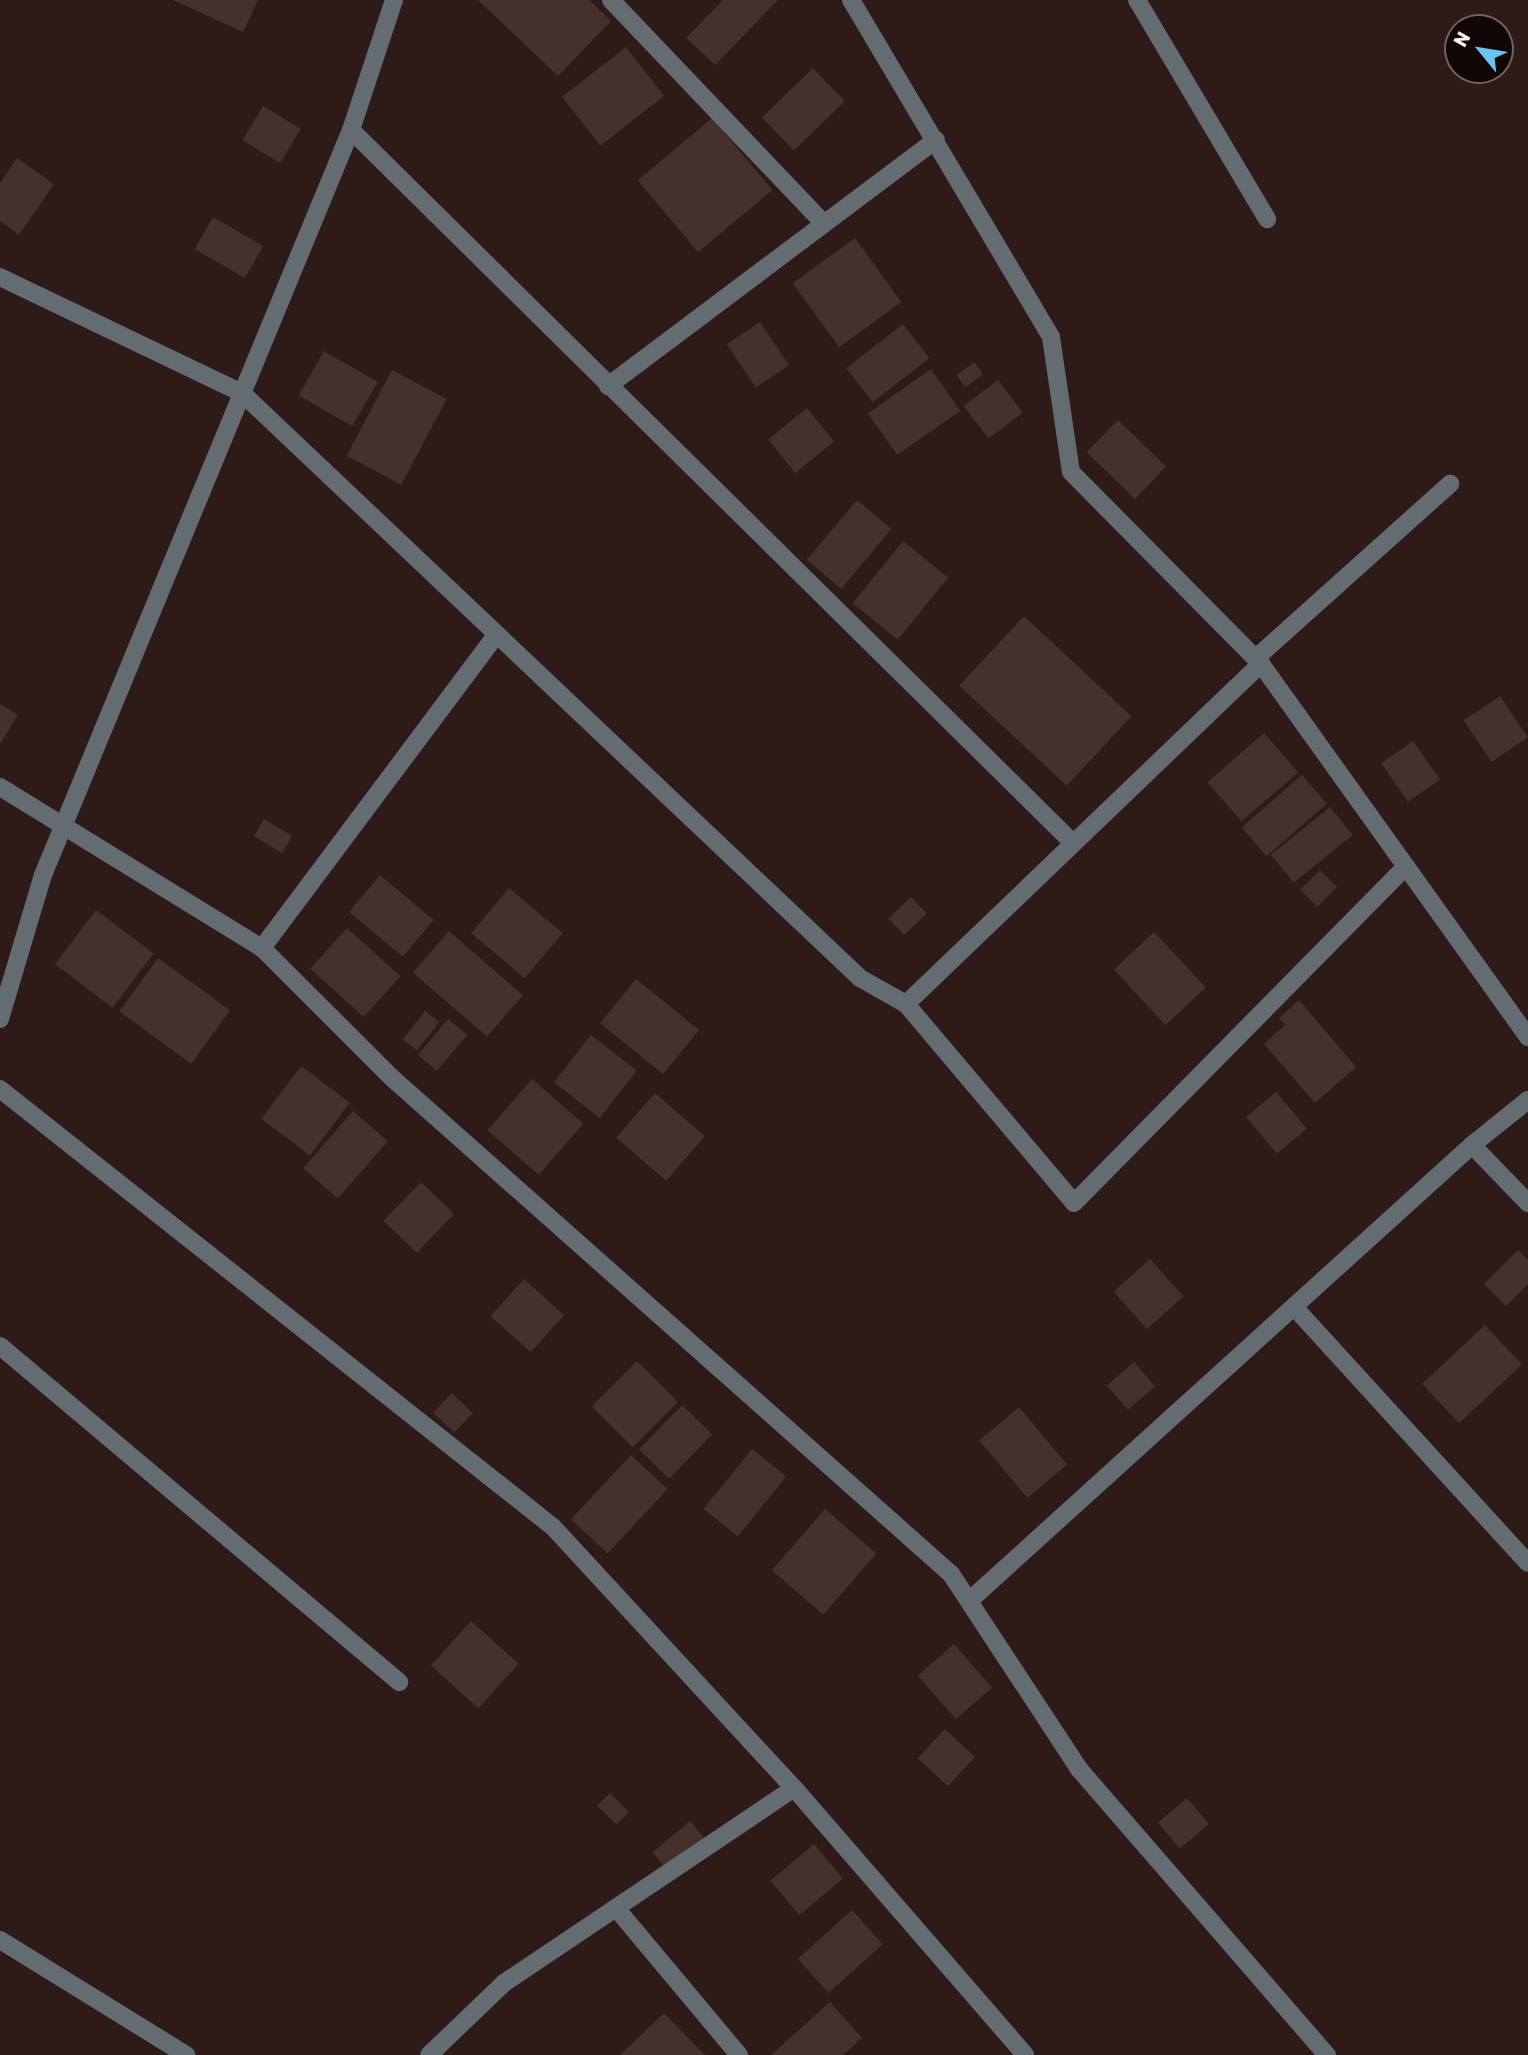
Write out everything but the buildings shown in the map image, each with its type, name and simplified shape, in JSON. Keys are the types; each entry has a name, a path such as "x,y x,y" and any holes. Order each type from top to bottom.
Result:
{"street":[{"path":"0,1019 43,875 351,130 394,0"},
{"path":"611,0 824,224"},
{"path":"851,0 1051,337 1071,472 1258,661 1528,1037"},
{"path":"1137,0 1267,219"},
{"path":"351,130 1072,842"},
{"path":"608,386 936,140"},
{"path":"0,277 242,393 495,636 860,978 906,1004 1074,1203 1406,866"},
{"path":"906,1004 1258,661 1450,484"},
{"path":"262,948 495,636"},
{"path":"0,787 262,948 391,1077 941,1565 969,1601 1079,1769 1327,2055"},
{"path":"0,1089 552,1527 794,1788 1025,2055"},
{"path":"969,1601 1295,1308 1472,1144 1528,1100"},
{"path":"1472,1144 1528,1203"},
{"path":"1295,1308 1528,1563"},
{"path":"0,1346 399,1682"},
{"path":"429,2055 503,1983 794,1788"},
{"path":"616,1908 739,2055"},
{"path":"0,1941 186,2055"}]}
